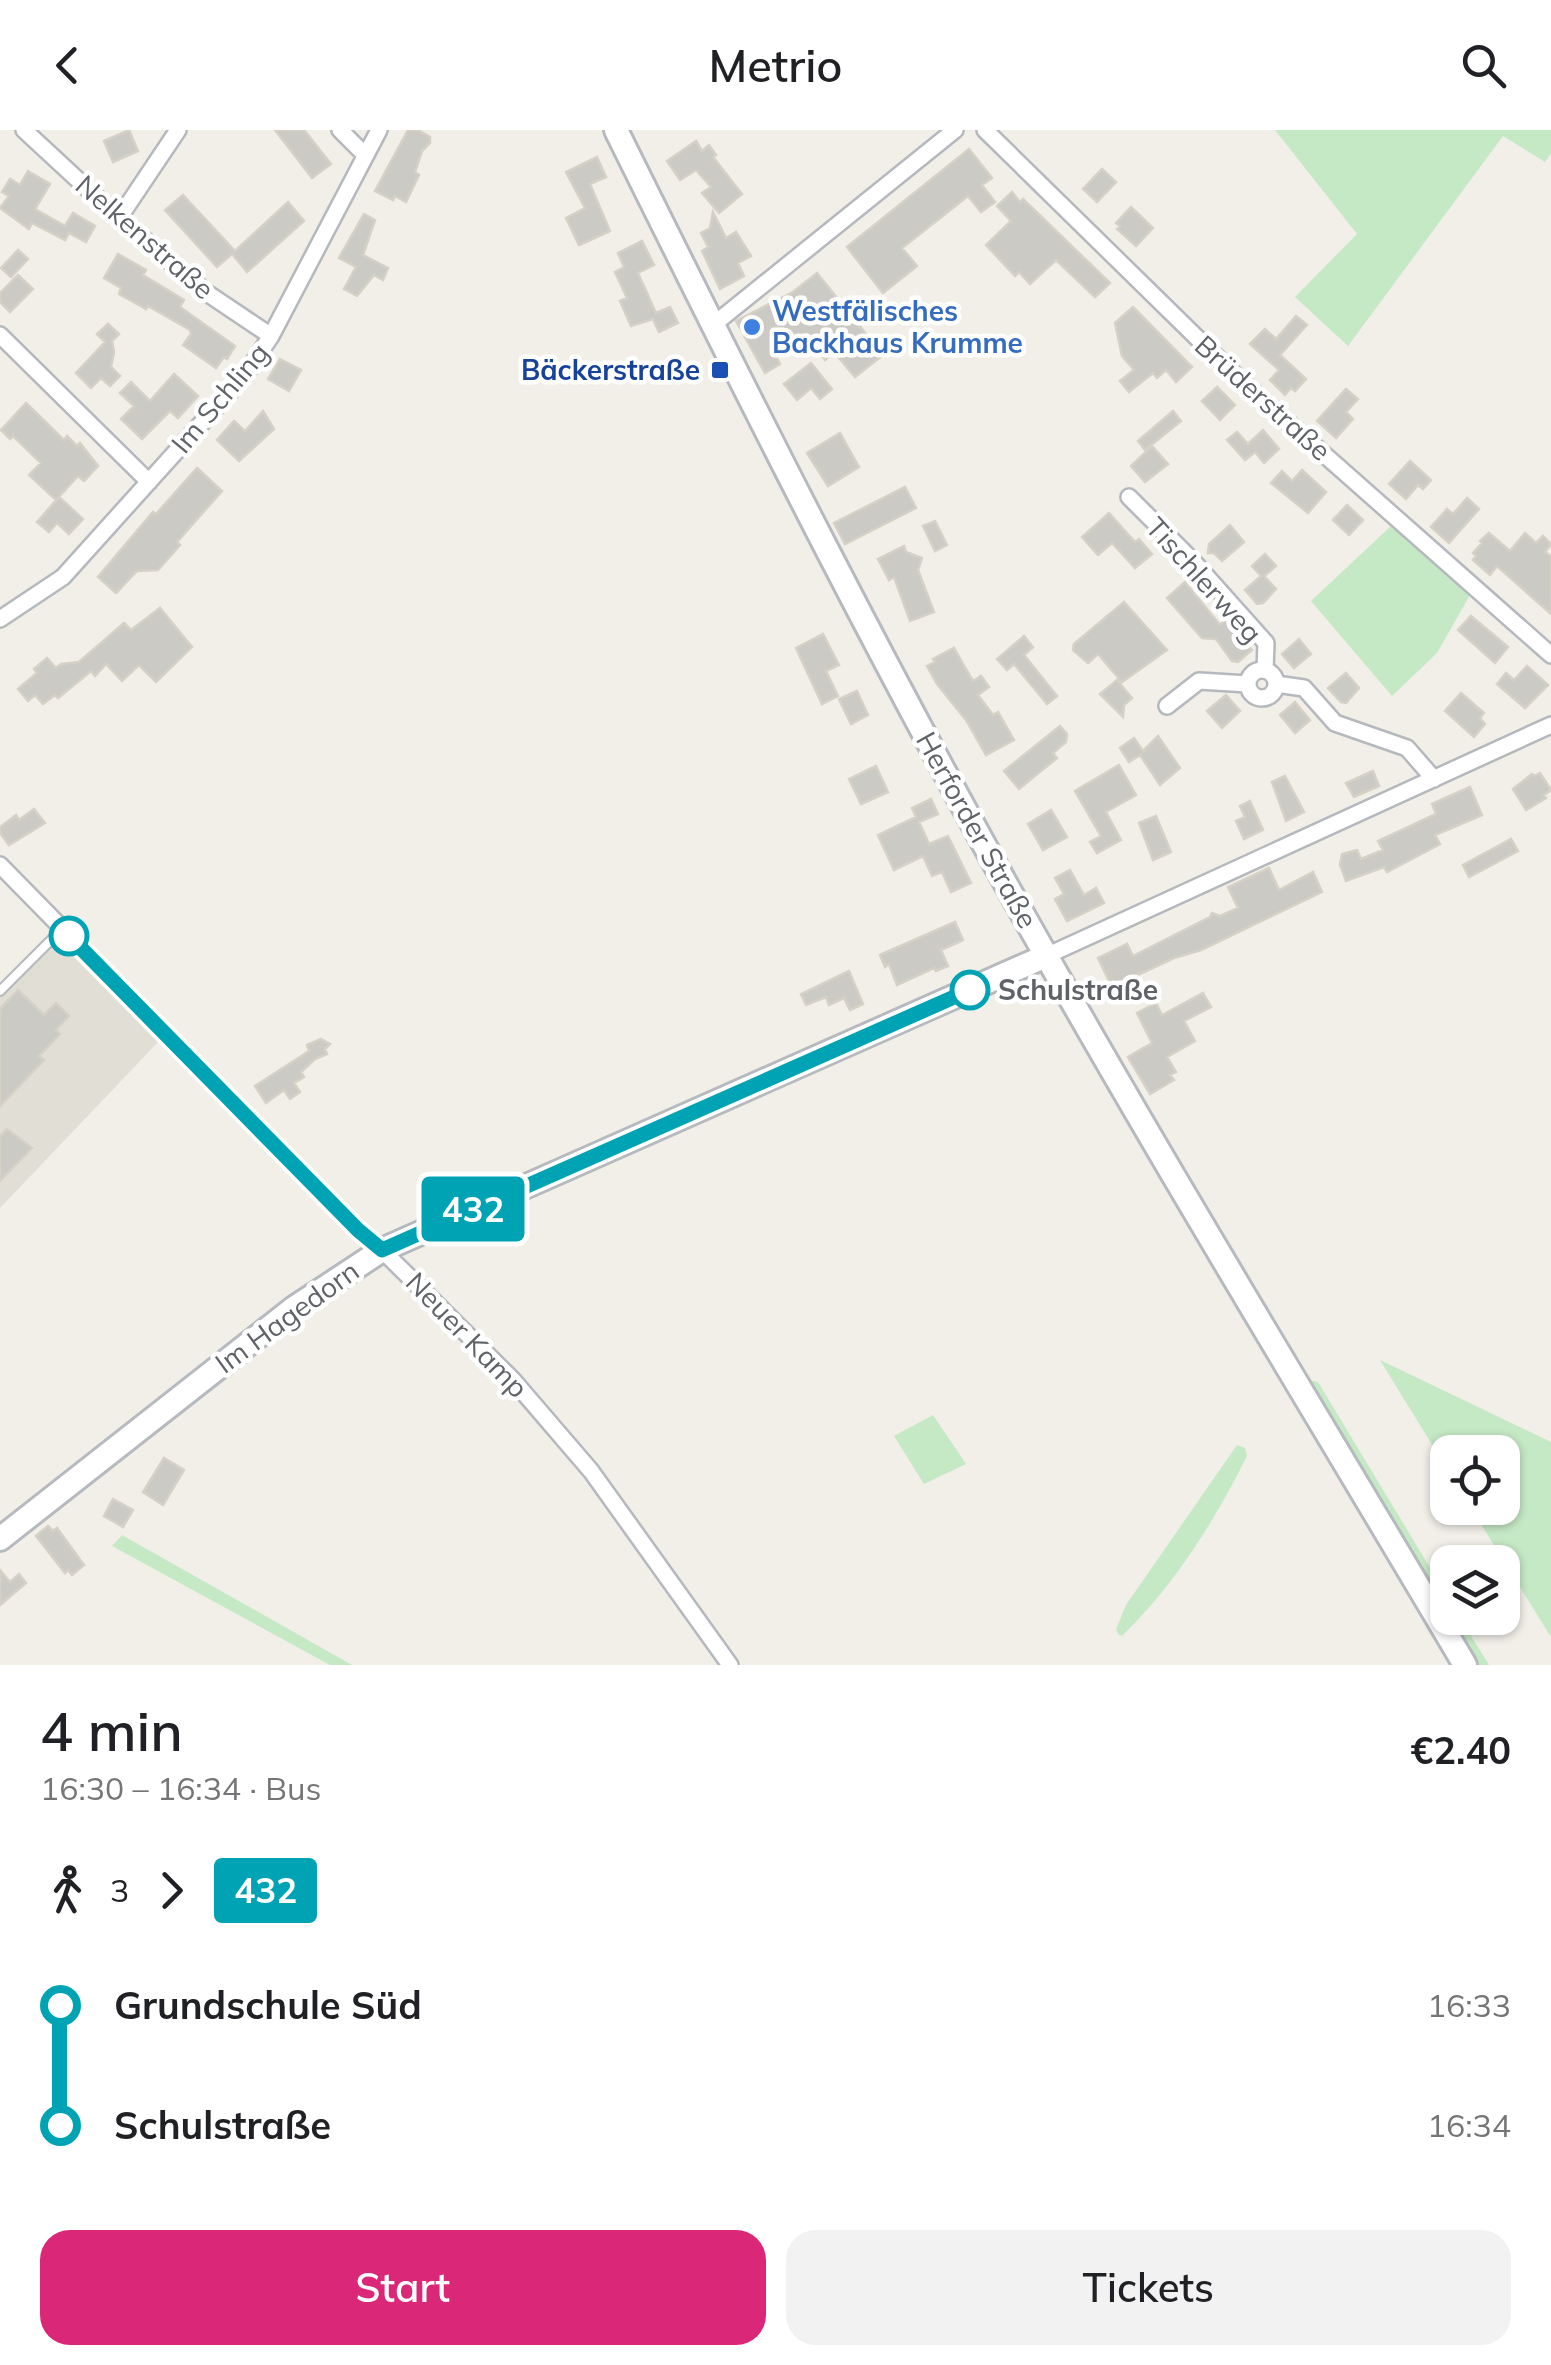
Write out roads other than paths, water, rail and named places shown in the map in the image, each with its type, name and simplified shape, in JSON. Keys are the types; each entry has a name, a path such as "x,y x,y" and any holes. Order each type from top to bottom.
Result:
{"main road":[{"name":"Herforder Straße","path":"616,130 890,671 1046,956 1465,1665"},
{"name":"Im Hagedorn","path":"0,1539 294,1308 382,1250 1046,956"}],"street":[{"name":"Nelkenstraße","path":"24,130 207,294 272,336"},
{"path":"119,218 178,130"},
{"path":"340,130 365,155"},
{"name":"Im Schling","path":"0,619 63,577 244,375 272,336 379,130"},
{"path":"712,325 955,130"},
{"name":"Brüderstraße","path":"985,130 1240,380 1551,655"},
{"path":"0,335 150,482"},
{"name":"Tischlerweg","path":"1129,497 1266,643 1265,670"},
{"path":"1265,670 1273,675 1276,684 1271,695 1259,698 1248,684 1253,673 1265,670"},
{"name":"Tischlerweg","path":"1167,706 1199,681 1248,684"},
{"path":"1276,684 1304,688 1335,723 1407,748 1434,779"},
{"path":"1046,956 1551,725"},
{"name":"Neuer Kamp","path":"0,865 358,1230 512,1378 591,1471 730,1665"}],"lane":[{"path":"0,991 62,928"}],"place":[{"name":"Westfälisches Backhaus Krumme","path":"752,327"},
{"name":"Bäckerstraße","path":"720,370"},
{"name":"Schulstraße","path":"970,990"}]}
